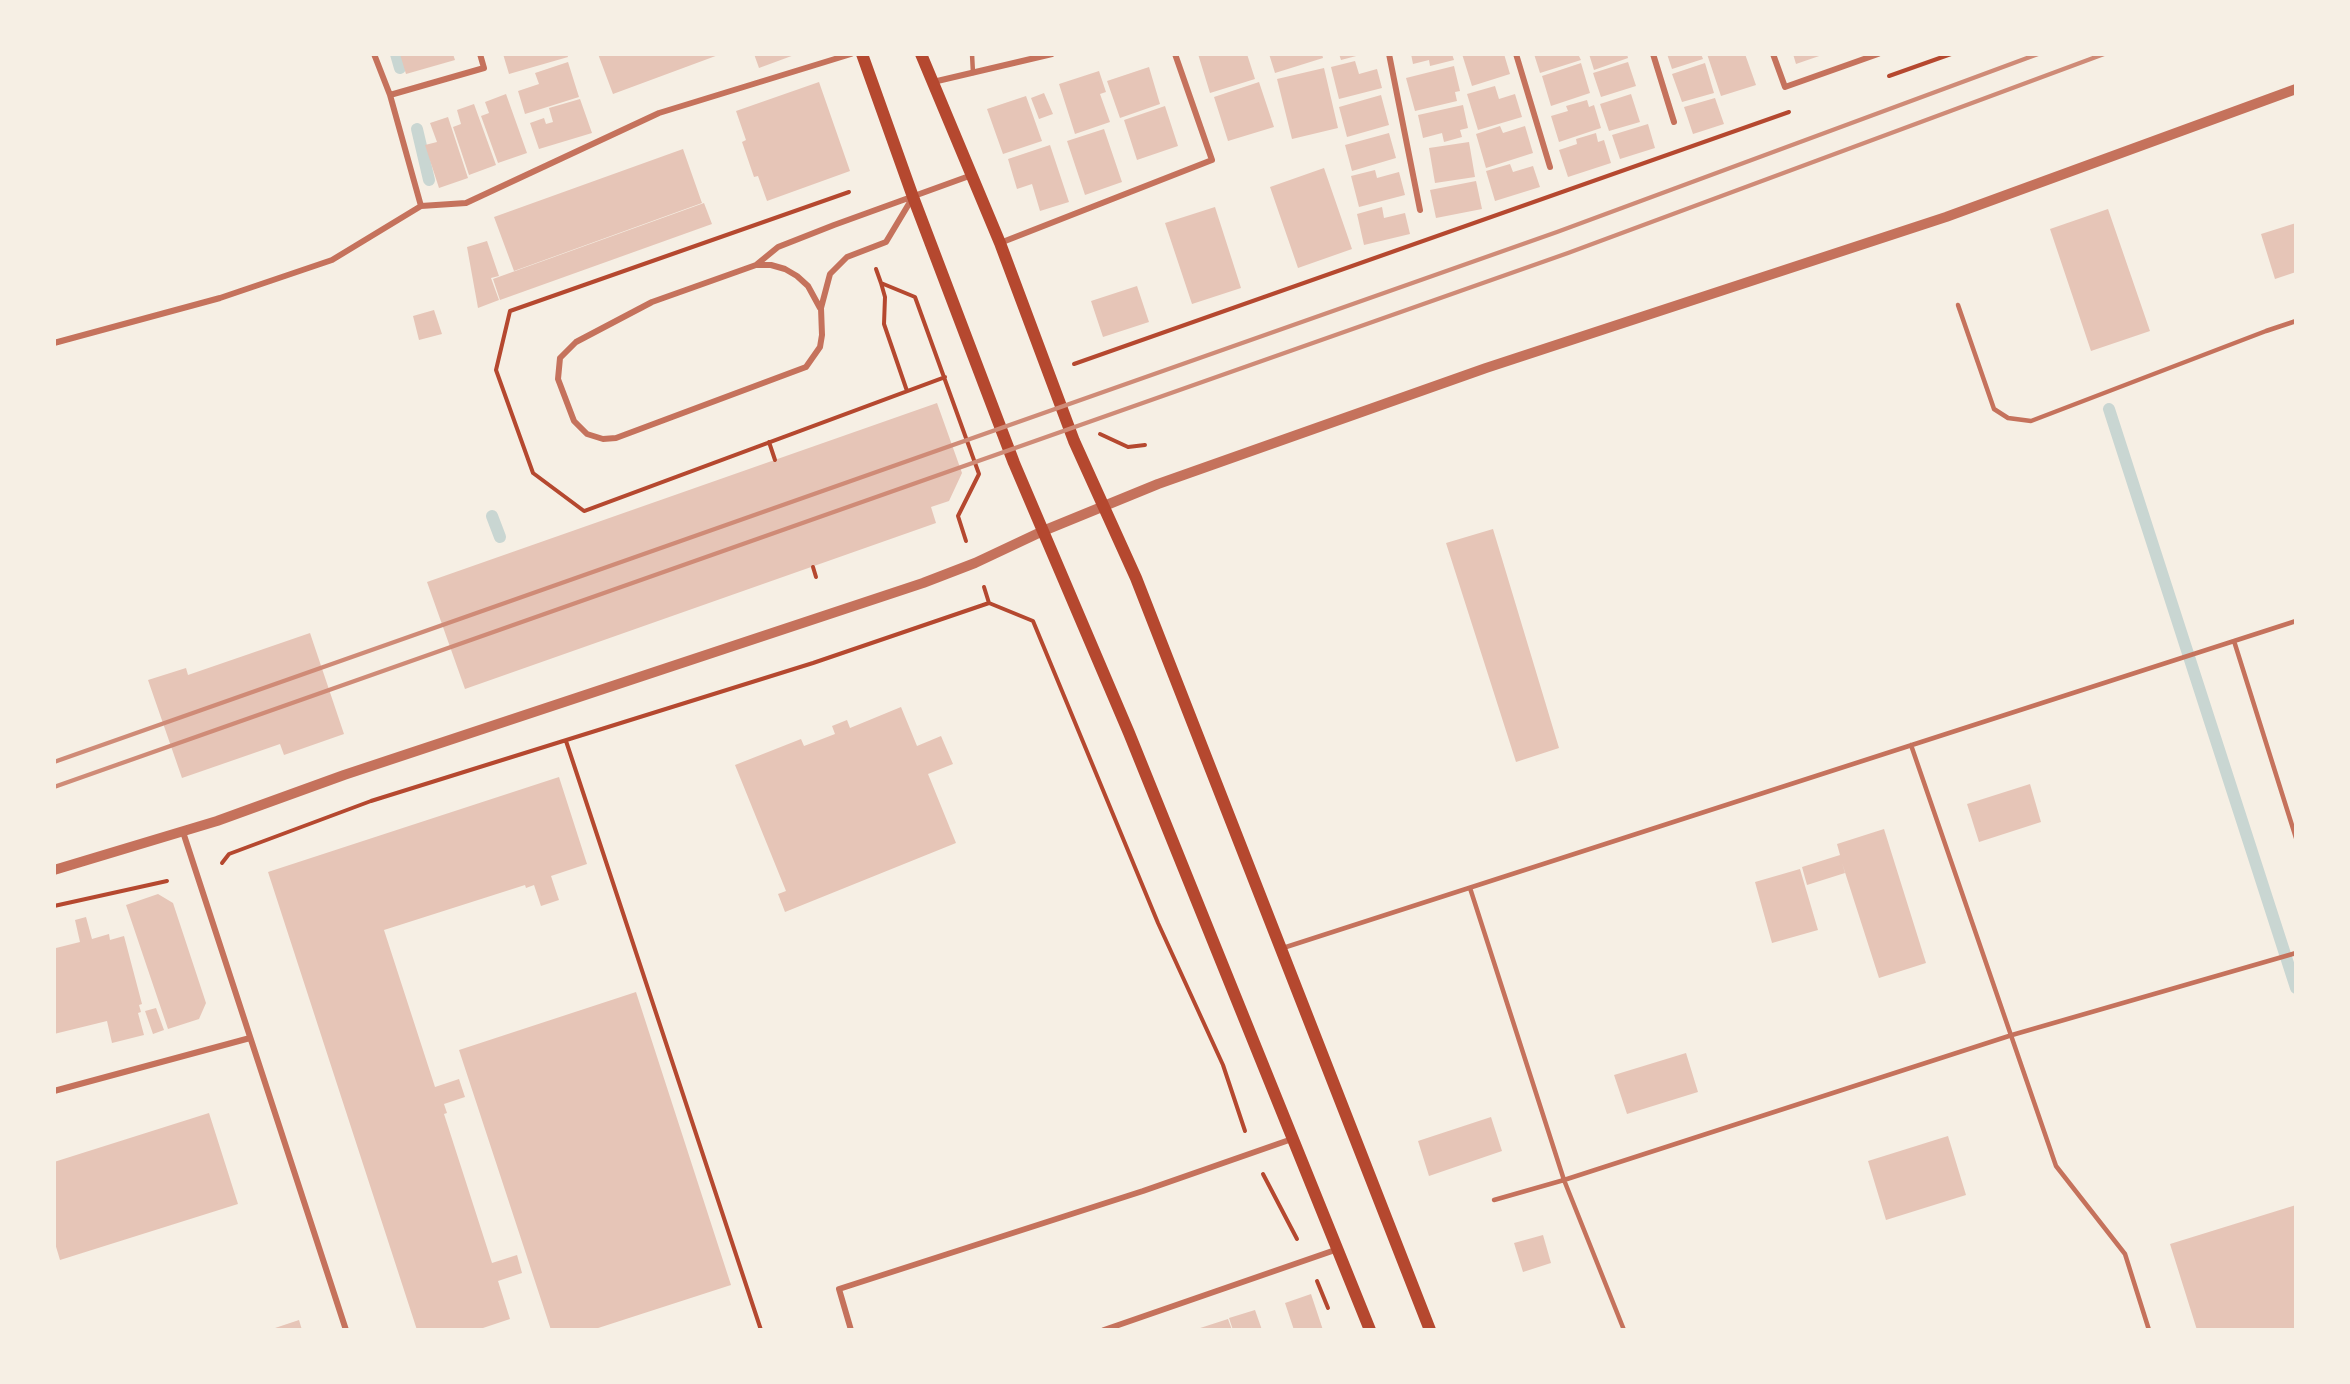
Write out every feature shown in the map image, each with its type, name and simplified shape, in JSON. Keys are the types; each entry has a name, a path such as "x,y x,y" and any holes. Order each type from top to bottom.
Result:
{"main road":[{"path":"862,54 1014,463 1129,733 1370,1330"},
{"path":"921,54 1000,243 1074,441 1136,578 1430,1330"}],"street":[{"path":"374,54 390,95 421,206"},
{"path":"390,95 484,68 480,54"},
{"path":"54,343 220,298 332,260 421,206 466,203 660,113 851,54"},
{"path":"933,82 1052,54"},
{"path":"1000,243 1212,160 1175,54"},
{"path":"1389,54 1420,210"},
{"path":"1516,54 1550,167"},
{"path":"1653,54 1674,122"},
{"path":"1773,54 1785,87 1878,54"},
{"path":"54,870 183,832 344,775 922,583 975,563 1043,531 1158,484 1475,372 1946,217 2296,89"},
{"path":"756,265 778,247 972,175"},
{"path":"821,309 808,286 796,276 785,269 771,265 756,265 652,302 576,342 560,358 558,379 574,421 587,435 603,439 616,438 806,367 820,347 821,309 830,274 847,257 886,242 913,196"},
{"path":"183,832 346,1330"},
{"path":"54,1091 250,1038"},
{"path":"851,1330 839,1290 1143,1191 1292,1139"},
{"path":"1104,1330 1338,1249"}],"lane":[{"path":"972,54 973,73"},
{"path":"1959,304 1994,408 2008,418 2031,422 2266,330 2296,321"},
{"path":"1281,949 2296,621"},
{"path":"2234,641 2296,838"},
{"path":"1911,745 2056,1166 2125,1254 2149,1330"},
{"path":"1470,888 1564,1180 1624,1330"},
{"path":"1494,1200 1564,1180 2012,1035 2296,953"}],"path":[{"path":"1886,77 1951,54"},
{"path":"1074,364 1799,109"},
{"path":"849,192 510,311 496,370 533,473 584,511 945,378"},
{"path":"875,267 885,297 884,324 907,391"},
{"path":"881,283 915,297 980,474 958,516 963,533"},
{"path":"1070,354 1078,375"},
{"path":"1096,425 1099,433 1128,447 1145,445"},
{"path":"769,442 775,460"},
{"path":"813,567 816,577"},
{"path":"985,589 989,603"},
{"path":"222,863 229,854 371,801 813,663 989,603 1033,621 1158,923 1223,1065 1252,1153 1308,1259 1328,1308"},
{"path":"566,741 761,1330"},
{"path":"54,906 167,881"}],"building":[{"path":"400,54 453,54 455,60 406,74"},
{"path":"503,54 567,54 568,57 509,74"},
{"path":"598,54 721,54 613,94"},
{"path":"754,54 797,54 759,68"},
{"path":"1198,54 1247,54 1255,79 1210,93"},
{"path":"1269,54 1322,54 1323,58 1275,73"},
{"path":"1339,54 1360,54 1360,55 1341,60"},
{"path":"1411,54 1452,54 1454,60 1430,66 1429,60 1413,64"},
{"path":"1462,54 1504,54 1510,74 1472,86"},
{"path":"1534,54 1578,54 1581,60 1540,73"},
{"path":"1589,54 1627,54 1628,58 1594,70"},
{"path":"1667,54 1701,54 1703,59 1672,69"},
{"path":"1707,54 1745,54 1756,85 1721,96"},
{"path":"1793,54 1825,54 1796,64"},
{"path":"1355,61 1359,74 1377,69 1382,88 1339,99 1331,67"},
{"path":"568,62 579,97 525,114 518,91 539,84 535,73"},
{"path":"1628,62 1636,86 1601,97 1593,73"},
{"path":"1581,63 1590,93 1551,106 1542,76"},
{"path":"1705,63 1714,93 1682,102 1672,74"},
{"path":"1454,66 1460,91 1455,92 1457,101 1415,111 1406,78"},
{"path":"1149,67 1160,104 1120,118 1107,81"},
{"path":"1324,68 1338,128 1292,139 1277,79"},
{"path":"1099,71 1106,92 1100,94 1110,122 1075,134 1059,84"},
{"path":"819,82 850,171 767,201 758,176 754,177 742,142 746,140 736,111"},
{"path":"1259,82 1274,127 1228,141 1214,97"},
{"path":"1495,86 1499,99 1515,94 1522,117 1478,130 1467,94"},
{"path":"1044,93 1053,114 1039,119 1031,98"},
{"path":"506,94 527,153 498,163 481,116 489,113 485,102"},
{"path":"1631,94 1640,122 1609,131 1600,104"},
{"path":"1381,95 1389,125 1347,137 1339,107"},
{"path":"1026,96 1042,141 1003,154 987,109"},
{"path":"1715,98 1724,124 1693,134 1684,107"},
{"path":"580,99 592,133 539,149 530,123 544,118 546,124 553,122 549,108"},
{"path":"1587,100 1589,107 1594,105 1601,128 1559,142 1551,116 1568,111 1566,106"},
{"path":"474,104 496,165 469,175 453,127 461,124 457,110"},
{"path":"1463,105 1468,128 1460,130 1462,137 1444,142 1442,133 1423,138 1418,115"},
{"path":"1165,106 1178,146 1137,160 1124,120"},
{"path":"448,117 468,178 439,188 425,145 437,142 430,123"},
{"path":"1648,124 1655,148 1620,159 1612,135"},
{"path":"1500,126 1503,133 1525,126 1533,153 1486,168 1476,134"},
{"path":"1104,129 1122,182 1085,195 1067,141"},
{"path":"1389,133 1396,158 1352,171 1345,145"},
{"path":"1596,133 1598,142 1604,140 1611,163 1568,177 1559,150 1577,144 1576,139"},
{"path":"1469,142 1475,177 1435,183 1429,148"},
{"path":"1050,145 1069,202 1040,211 1032,184 1017,189 1008,159"},
{"path":"683,149 702,203 514,271 494,217"},
{"path":"1510,164 1513,172 1533,166 1540,187 1495,201 1486,171"},
{"path":"1324,168 1352,249 1298,268 1270,187"},
{"path":"1375,170 1377,178 1399,172 1405,195 1359,207 1351,176"},
{"path":"1476,181 1482,209 1436,218 1430,190"},
{"path":"704,203 712,224 500,300 493,279"},
{"path":"1215,207 1241,288 1192,304 1165,223"},
{"path":"1382,207 1384,218 1405,213 1410,234 1364,245 1357,214"},
{"path":"2108,209 2150,331 2091,351 2050,229"},
{"path":"2296,223 2296,272 2275,279 2261,234"},
{"path":"487,241 499,276 491,278 499,300 478,308 467,247"},
{"path":"1137,286 1149,322 1103,337 1091,301"},
{"path":"434,310 442,334 419,340 413,316"},
{"path":"937,403 962,473 949,501 931,507 936,523 465,689 427,582"},
{"path":"1493,529 1559,748 1516,762 1446,543"},
{"path":"310,633 344,734 284,755 280,744 182,778 148,680 186,668 188,675"},
{"path":"901,707 917,746 941,736 953,764 928,774 956,843 785,912 778,894 786,891 735,765 801,739 804,746 835,734 832,726 847,720 850,728"},
{"path":"559,777 587,864 551,876 559,900 541,906 534,885 526,888 525,885 384,930 435,1087 459,1079 465,1097 444,1104 447,1113 444,1114 492,1263 517,1255 522,1273 498,1281 510,1319 477,1330 417,1330 268,872"},
{"path":"2030,784 2041,822 1979,842 1967,804"},
{"path":"1884,829 1926,963 1879,978 1842,863 1845,873 1807,885 1802,867 1840,855 1837,844"},
{"path":"1800,869 1818,930 1772,943 1755,882"},
{"path":"158,894 173,903 206,1003 199,1019 168,1029 126,905"},
{"path":"86,917 92,939 109,934 110,940 124,936 142,1004 139,1005 141,1012 138,1013 144,1035 112,1043 107,1021 54,1034 54,941 56,948 80,942 75,920"},
{"path":"636,992 731,1285 592,1330 551,1330 459,1050"},
{"path":"156,1008 164,1030 153,1034 145,1011"},
{"path":"1686,1053 1698,1092 1627,1114 1614,1075"},
{"path":"209,1113 238,1204 60,1260 54,1240 54,1162"},
{"path":"1491,1117 1502,1151 1429,1176 1418,1141"},
{"path":"1948,1136 1966,1195 1886,1220 1868,1161"},
{"path":"2296,1205 2296,1330 2197,1330 2170,1244"},
{"path":"1543,1235 1551,1263 1523,1272 1514,1243"},
{"path":"1311,1294 1323,1330 1294,1330 1285,1303"},
{"path":"1255,1310 1262,1330 1233,1330 1229,1318"},
{"path":"1228,1319 1232,1330 1194,1330"},
{"path":"299,1320 302,1330 269,1330"}],"waterway":[{"path":"396,54 400,68"},
{"path":"417,129 429,180"},
{"path":"2109,409 2296,988"},
{"path":"492,516 500,537"}],"railway":[{"path":"54,762 1557,232 2038,54"},
{"path":"54,787 1568,253 2104,54"}]}
